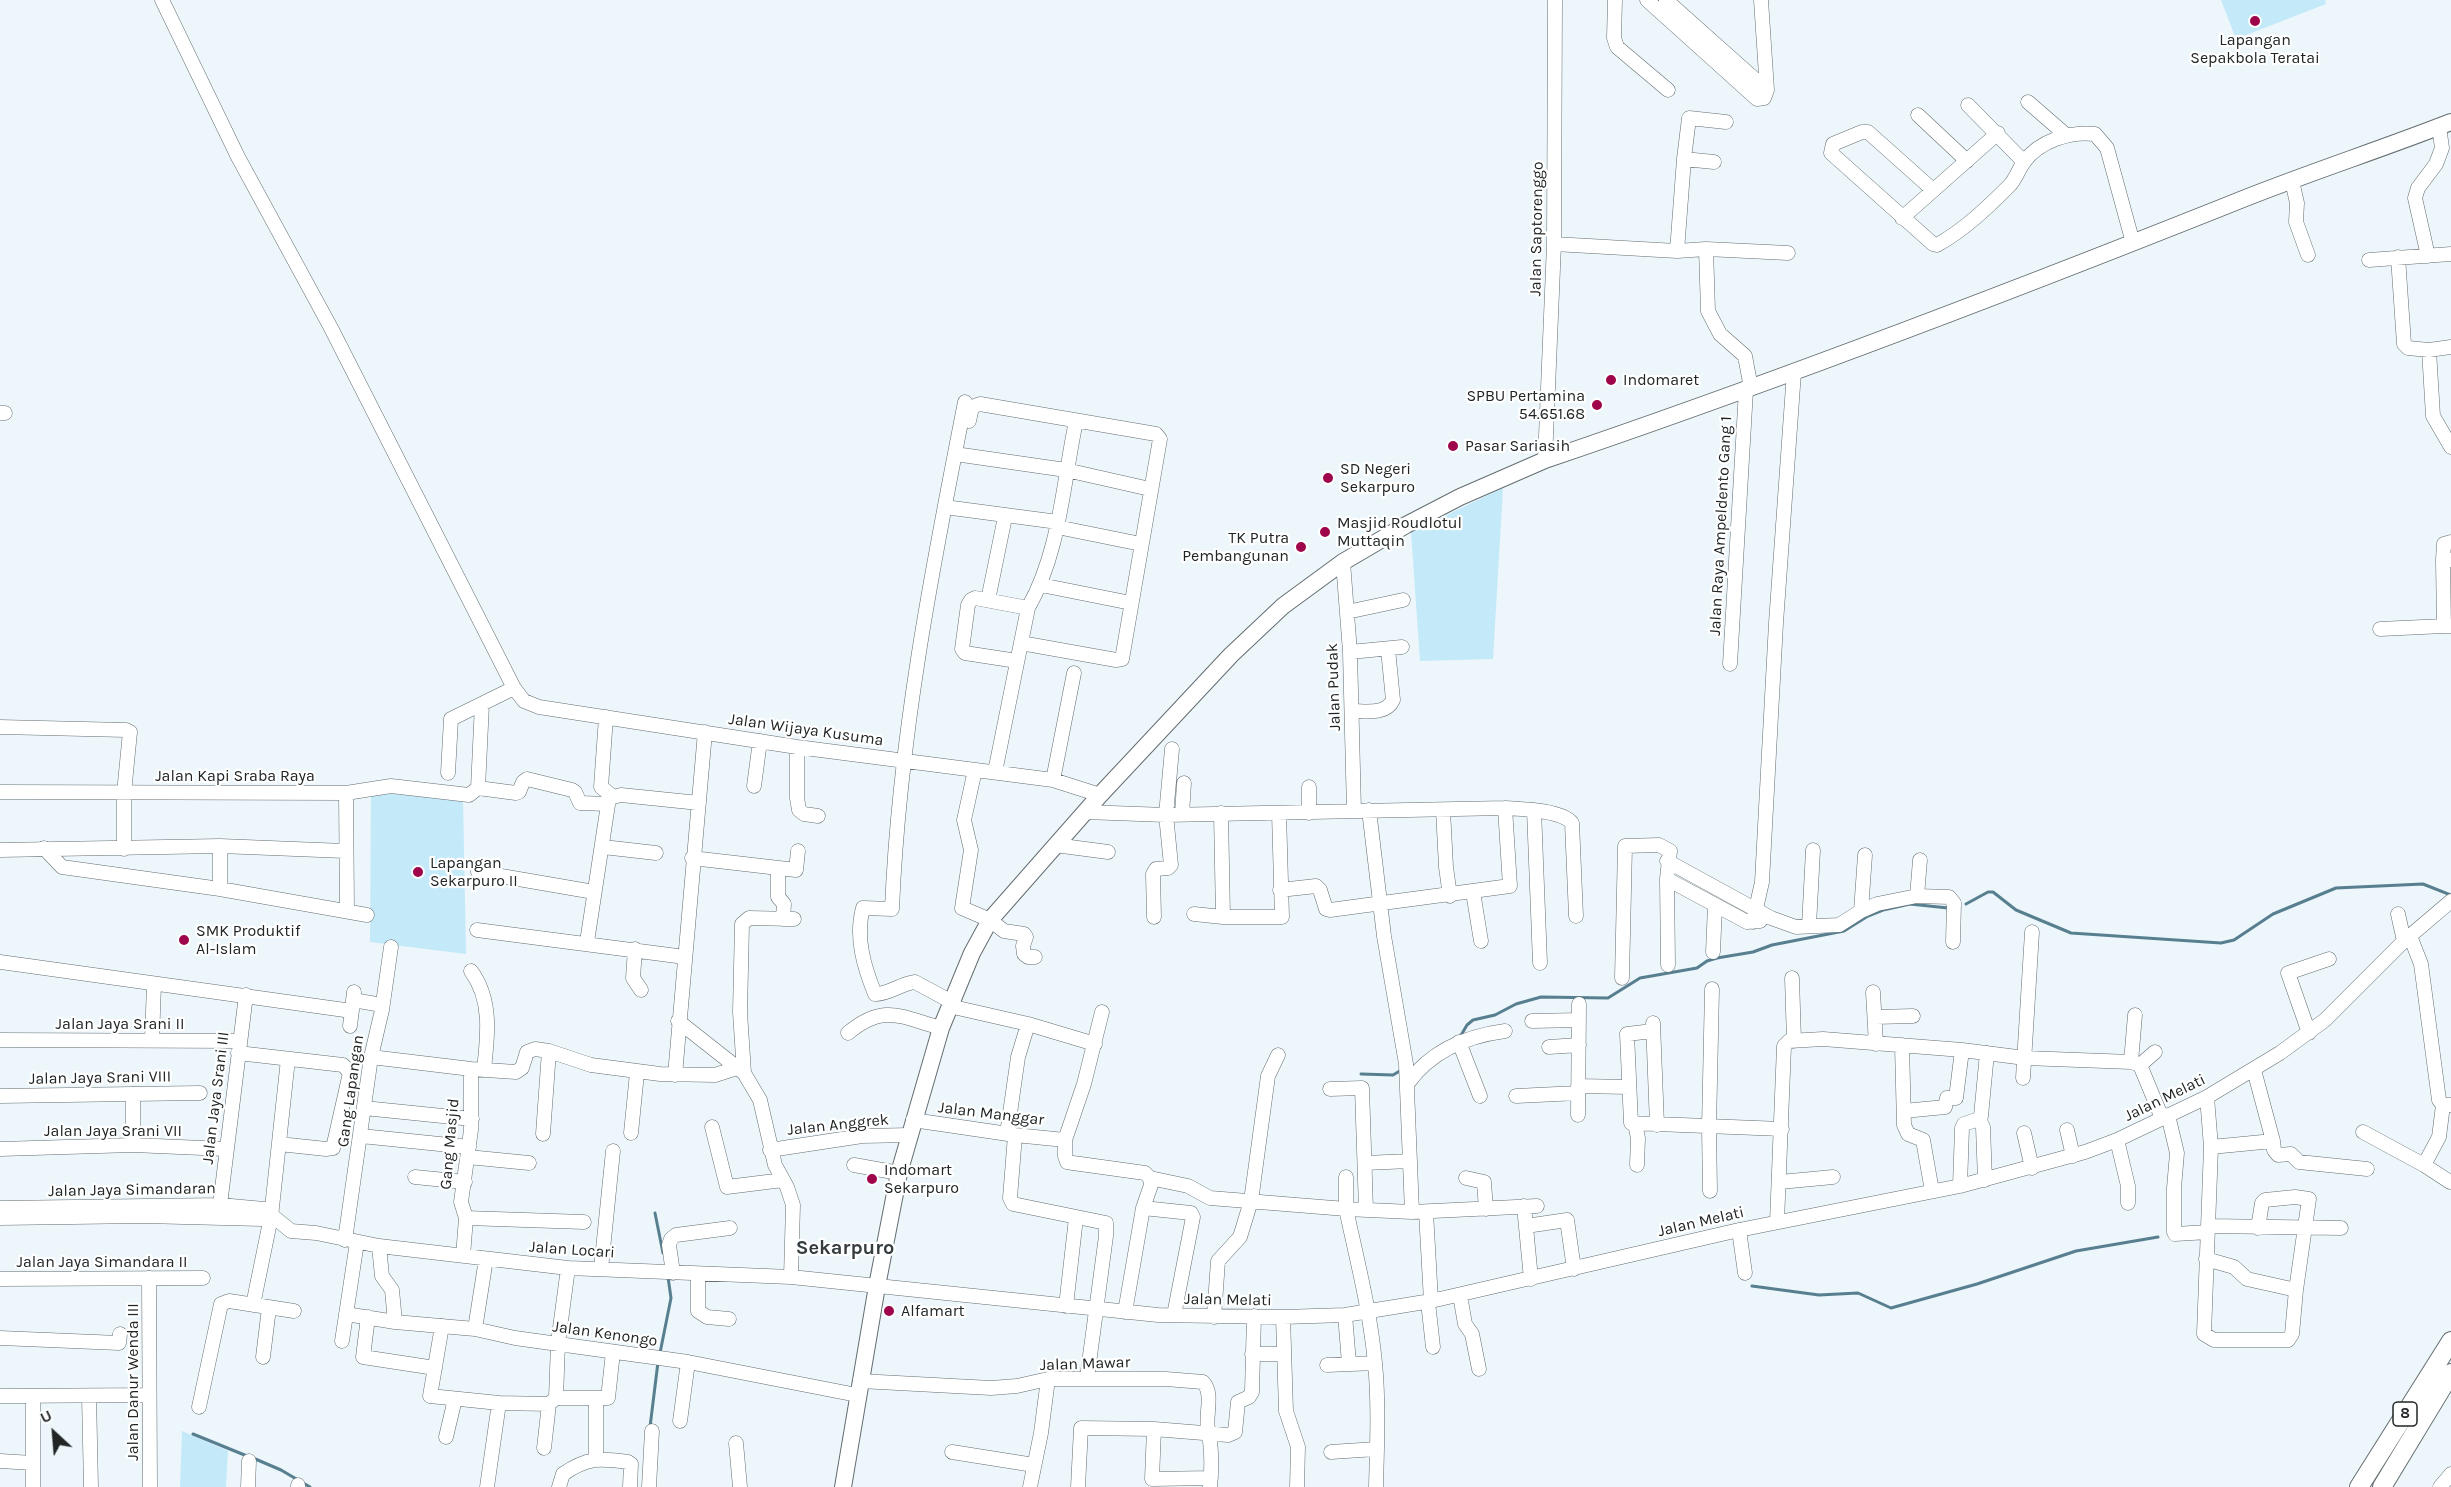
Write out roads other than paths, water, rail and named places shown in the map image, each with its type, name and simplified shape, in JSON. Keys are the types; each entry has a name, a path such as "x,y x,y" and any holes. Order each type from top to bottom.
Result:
{"highway":[{"name":"8","path":"2359,1487 2451,1341"},
{"name":"8","path":"2382,1487 2451,1373"}],"main road":[{"path":"843,1487 877,1286 899,1173 941,1028 976,944 990,920 1100,795 1258,628 1283,606 1343,562 1460,497 1545,460 1794,372 2445,124"}],"street":[{"path":"162,0 238,158 331,328 514,688 451,719 448,773"},
{"name":"Jalan Saptorenggo","path":"1545,460 1554,244 1555,0"},
{"path":"1615,0 1614,38 1617,47 1668,90"},
{"path":"1647,0 1688,28"},
{"path":"1666,0 1688,28 1757,99 1764,98 1767,90 1759,3"},
{"path":"2028,102 2066,135"},
{"path":"1968,105 2024,162"},
{"path":"1918,114 1967,161"},
{"path":"1677,251 1689,118 1726,122"},
{"path":"2427,256 2415,198 2418,188 2436,164 2442,148 2445,124"},
{"path":"1933,190 1870,133 1862,132 1833,144 1831,153 1902,218 1937,245 1965,227 2011,184 2024,162 2039,148 2066,135 2084,132 2095,134 2108,148 2133,243"},
{"path":"1902,218 1998,133"},
{"path":"1684,159 1714,162"},
{"path":"2292,181 2297,202 2296,222 2308,255"},
{"path":"1554,244 1677,251 1706,249 1788,253"},
{"name":"Jalan Raya Ampeldento Gang 1","path":"1706,249 1708,311 1720,334 1745,356 1748,389 1730,664"},
{"path":"2369,260 2451,254"},
{"path":"2397,257 2404,344 2408,348 2429,350 2451,347"},
{"path":"2429,350 2433,416 2445,427 2451,447"},
{"path":"1667,879 1746,922 1755,916 1762,882 1776,623 1794,372"},
{"path":"965,402 925,608 903,761 891,909 862,909 861,953 874,994 880,994 912,982 950,1004 1095,1044"},
{"path":"936,594 972,407 976,404 1158,436 1159,445 1122,659 1116,660 1021,642"},
{"path":"995,772 1029,608 1041,585 1057,525 1076,421"},
{"path":"962,455 1066,470 1150,489"},
{"path":"952,508 1057,525 1141,544"},
{"path":"988,600 1005,517"},
{"path":"2380,629 2448,626 2447,560 2444,544 2451,542"},
{"name":"Jalan Pudak","path":"1343,562 1350,652 1354,811"},
{"path":"1041,585 1131,603"},
{"path":"1017,661 965,653 962,649 968,605 975,598 1029,608"},
{"path":"1347,612 1403,600"},
{"path":"1350,652 1402,647"},
{"path":"1352,711 1383,710 1391,705 1393,700 1388,649"},
{"path":"1053,780 1074,673"},
{"name":"Jalan Wijaya Kusuma","path":"514,688 524,700 539,707 797,747 1053,780 1100,795"},
{"path":"473,791 482,704"},
{"path":"587,942 610,800 601,787 606,717"},
{"path":"0,728 126,730 131,735 124,793 124,849"},
{"path":"675,1075 692,858 705,732"},
{"path":"754,786 760,741"},
{"path":"797,747 798,806 804,814 818,816"},
{"path":"1154,917 1153,874 1156,869 1168,868 1171,865 1166,815 1172,748"},
{"path":"975,770 964,820 971,850 962,908 990,920 1004,931 1024,934 1026,937 1023,946 1024,954 1028,957 1035,957"},
{"name":"Jalan Kapi Sraba Raya","path":"0,792 346,793 391,786 516,793 527,779 572,790 580,803 610,800"},
{"path":"1182,814 1184,783"},
{"path":"1309,787 1309,813"},
{"path":"346,793 347,910"},
{"path":"610,800 621,795 699,803"},
{"path":"1085,812 1166,815 1505,808 1534,810 1565,817 1572,823 1576,916"},
{"path":"1280,890 1316,886 1320,890 1326,909 1330,910 1380,902 1450,896 1510,886 1505,808"},
{"path":"1369,810 1380,902 1407,1074 1410,1161 1419,1212 1433,1347"},
{"path":"1443,810 1450,896"},
{"path":"1534,810 1540,963"},
{"path":"1221,813 1223,917"},
{"path":"1194,914 1223,917 1282,917 1279,813"},
{"path":"1055,845 1108,852"},
{"path":"1623,978 1625,846 1659,845 1670,851 1667,879 1668,966"},
{"path":"0,850 220,846 345,851"},
{"path":"220,846 220,889"},
{"path":"44,848 62,867 220,889 367,915"},
{"path":"603,848 656,853"},
{"path":"1809,926 1813,850"},
{"path":"692,858 797,869 798,851"},
{"path":"1861,911 1865,855"},
{"path":"1917,896 1920,860"},
{"path":"1668,861 1755,916 1771,918 1796,927 1839,925 1877,904 1917,896 1946,896 1954,903 1953,942"},
{"path":"741,1070 742,924 749,918 788,919 784,904 778,897 778,868"},
{"path":"478,872 594,892"},
{"path":"1473,892 1481,941"},
{"name":"Jalan Melati","path":"877,1286 1125,1312 1214,1317 1345,1315 1430,1302 1739,1230 1985,1180 2073,1156 2117,1140 2207,1097 2254,1070 2325,1020 2407,938 2451,901"},
{"path":"1713,952 1715,906"},
{"path":"2398,914 2407,938 2421,964 2444,1082 2439,1100 2447,1105 2439,1137 2424,1165"},
{"path":"477,930 587,942 685,957"},
{"path":"2023,1078 2032,932"},
{"name":"Gang Lapangan","path":"342,1341 364,1108 390,947"},
{"path":"635,949 633,978 641,990"},
{"path":"2309,1033 2288,973 2329,959"},
{"path":"0,962 246,995 353,1001 382,1005"},
{"name":"Gang Masjid","path":"463,1256 466,1218 461,1202 469,1152 477,1069 487,1040 487,1012 478,981 471,971"},
{"path":"1792,978 1794,1041"},
{"path":"152,1040 154,984"},
{"path":"1710,1191 1712,989"},
{"path":"1873,992 1875,1044"},
{"name":"Jalan Jaya Srani III","path":"220,1205 246,995"},
{"path":"350,1026 353,1001"},
{"path":"1578,1115 1580,1004"},
{"path":"1102,1012 1095,1044 1065,1140 1067,1161 1145,1173 1150,1178 1192,1187 1203,1196 1210,1198 1346,1209 1419,1212 1530,1206 1527,1226 1531,1279"},
{"path":"848,1033 870,1019 885,1014 895,1014 941,1028"},
{"path":"2135,1015 2136,1063 2165,1117 2176,1153 2175,1234 2258,1228 2341,1228"},
{"path":"1875,1017 1913,1016"},
{"path":"1532,1021 1579,1020"},
{"path":"678,1021 741,1070 760,1100 770,1150 787,1187 794,1214 791,1277"},
{"path":"1028,1024 1018,1057 1011,1134 1010,1201 1013,1204 1106,1223 1087,1378"},
{"path":"1657,1125 1653,1027 1627,1034 1631,1123 1635,1124 1709,1128 1782,1129"},
{"path":"1407,1074 1459,1042 1477,1035 1505,1031"},
{"name":"Jalan Jaya Srani II","path":"0,1041 152,1040 238,1047 288,1059 343,1065 350,1073 333,1148 279,1144"},
{"path":"1777,1222 1784,1046 1787,1042 1823,1040 1962,1050 2025,1058 2136,1063 2155,1052"},
{"path":"1459,1042 1479,1096"},
{"path":"1550,1047 1579,1045"},
{"path":"1902,1045 1906,1131 1923,1140 1932,1191"},
{"path":"371,1057 516,1072 522,1068 527,1052 531,1050 549,1051 591,1065 637,1072 716,1075 741,1070"},
{"path":"1904,1111 1945,1107 1947,1098 1956,1098 1962,1050"},
{"path":"543,1134 549,1051"},
{"path":"1985,1180 1983,1127 1979,1119 1988,1053"},
{"path":"1214,1317 1218,1261 1240,1237 1251,1201 1268,1076 1278,1055"},
{"path":"254,1305 265,1215 279,1144 288,1059"},
{"path":"2254,1070 2274,1150 2278,1155 2291,1154 2299,1162 2367,1169"},
{"path":"631,1133 637,1072"},
{"path":"1330,1089 1362,1082 1366,1210"},
{"path":"1516,1096 1578,1089 1629,1088"},
{"name":"Jalan Jaya Srani VIII","path":"0,1096 200,1093"},
{"path":"133,1094 133,1145"},
{"path":"2207,1097 2211,1147 2204,1333 2214,1340 2290,1339 2309,1199 2295,1197 2270,1199 2262,1203 2258,1228"},
{"path":"364,1108 472,1119"},
{"path":"1960,1186 1962,1128 1964,1124 1979,1119"},
{"path":"1635,1124 1638,1138 1637,1165"},
{"path":"712,1127 727,1187 783,1180"},
{"name":"Jalan Manggar","path":"912,1127 1065,1140"},
{"name":"Jalan Anggrek","path":"770,1150 912,1127"},
{"path":"2067,1130 2073,1156"},
{"path":"2363,1132 2450,1182"},
{"path":"2024,1133 2032,1168"},
{"path":"362,1136 529,1163"},
{"path":"2117,1140 2126,1179 2128,1203"},
{"path":"2211,1147 2273,1141"},
{"name":"Jalan Jaya Srani VII","path":"0,1149 133,1145 226,1149"},
{"path":"601,1269 613,1151"},
{"path":"1365,1163 1410,1161"},
{"path":"854,1165 899,1173"},
{"path":"415,1176 465,1182"},
{"path":"1346,1177 1346,1209 1368,1312 1375,1363 1376,1487"},
{"path":"1780,1182 1833,1177"},
{"path":"1125,1312 1150,1178"},
{"path":"1466,1178 1484,1182 1486,1209"},
{"name":"Jalan Jaya Simandaran","path":"0,1208 220,1205 265,1215"},
{"path":"1143,1208 1191,1213 1193,1216 1174,1315"},
{"name":"Jalan Locari","path":"265,1215 291,1231 316,1233 379,1246 486,1259 568,1268 791,1277 877,1286"},
{"name":"Jalan Jaya Simandaran","path":"0,1218 265,1215"},
{"path":"466,1218 584,1222"},
{"path":"1066,1306 1076,1218"},
{"path":"1527,1226 1567,1220 1574,1269"},
{"path":"670,1273 669,1245 671,1239 676,1235 730,1228"},
{"path":"1739,1230 1745,1274"},
{"path":"379,1246 382,1276 392,1290 395,1322"},
{"path":"475,1329 486,1259"},
{"path":"2205,1259 2234,1267 2247,1279 2296,1290"},
{"path":"544,1448 553,1401 568,1268"},
{"path":"698,1274 698,1311 707,1317 729,1319"},
{"name":"Jalan Danur Wenda III","path":"149,1278 150,1487"},
{"name":"Jalan Jaya Simandara II","path":"0,1279 203,1278"},
{"path":"1460,1295 1466,1327 1472,1335 1479,1369"},
{"path":"199,1407 221,1304 229,1301 294,1311"},
{"path":"262,1357 269,1308"},
{"name":"Jalan Kenongo","path":"346,1314 395,1322 475,1329 515,1338 859,1388"},
{"path":"1345,1315 1349,1363"},
{"path":"1078,1487 1081,1428 1154,1429 1228,1435 1235,1432 1238,1402 1249,1397 1252,1392 1254,1316"},
{"path":"368,1317 363,1357 435,1368"},
{"path":"1283,1317 1286,1411 1298,1448 1297,1487"},
{"path":"442,1326 430,1396 499,1403 609,1398 613,1352"},
{"path":"0,1338 119,1343 120,1335"},
{"path":"1252,1354 1284,1354"},
{"path":"680,1421 688,1362"},
{"path":"1327,1365 1375,1363"},
{"name":"Jalan Mawar","path":"859,1388 991,1388 1017,1386 1048,1379 1087,1378 1203,1382 1208,1388 1211,1482"},
{"path":"1030,1487 1041,1433 1048,1379"},
{"path":"0,1396 149,1395"},
{"path":"33,1396 33,1487"},
{"path":"89,1396 91,1487"},
{"path":"446,1437 455,1399"},
{"path":"596,1399 596,1458"},
{"path":"487,1487 499,1403"},
{"path":"1154,1429 1151,1478 1170,1483 1211,1482"},
{"path":"649,1487 652,1431"},
{"path":"736,1443 740,1487"},
{"path":"1331,1452 1377,1449"},
{"path":"952,1452 1034,1465"},
{"path":"559,1487 563,1474 578,1464 596,1458 631,1464 630,1487"},
{"path":"0,1461 33,1463"},
{"path":"248,1487 249,1461"},
{"path":"2440,1487 2451,1474"}],"waterway":[{"path":"1966,904 1988,892 1993,892 2016,910 2071,933 2221,943 2234,940 2273,914 2336,888 2423,884 2451,895"},
{"path":"1460,1037 1473,1020 1495,1015 1516,1004 1541,997 1608,998 1640,978 1697,968 1717,958 1844,931 1868,916 1883,910 1910,904 1948,908"},
{"path":"1361,1074 1393,1075 1403,1069"},
{"path":"655,1213 663,1253"},
{"path":"1752,1286 1819,1295 1858,1293 1891,1308 1977,1284 2076,1251 2158,1237"},
{"path":"660,1353 671,1298 668,1277"},
{"path":"650,1427 658,1362"},
{"path":"193,1434 247,1456"},
{"path":"253,1458 281,1470 310,1487"}],"place":[{"name":"Lapangan Sepakbola Teratai","path":"2255,21"},
{"name":"Indomaret","path":"1611,380"},
{"name":"SPBU Pertamina 54.651.68","path":"1597,405"},
{"name":"Pasar Sariasih","path":"1453,446"},
{"name":"SD Negeri Sekarpuro","path":"1328,478"},
{"name":"Masjid Roudlotul Muttaqin","path":"1325,532"},
{"name":"TK Putra Pembangunan","path":"1301,547"},
{"name":"Lapangan Sekarpuro II","path":"418,872"},
{"name":"SMK Produktif Al-Islam","path":"184,940"},
{"name":"Indomart Sekarpuro","path":"872,1179"},
{"name":"Alfamart","path":"889,1311"}],"district":[{"name":"Sekarpuro","path":"845,1248"}]}
